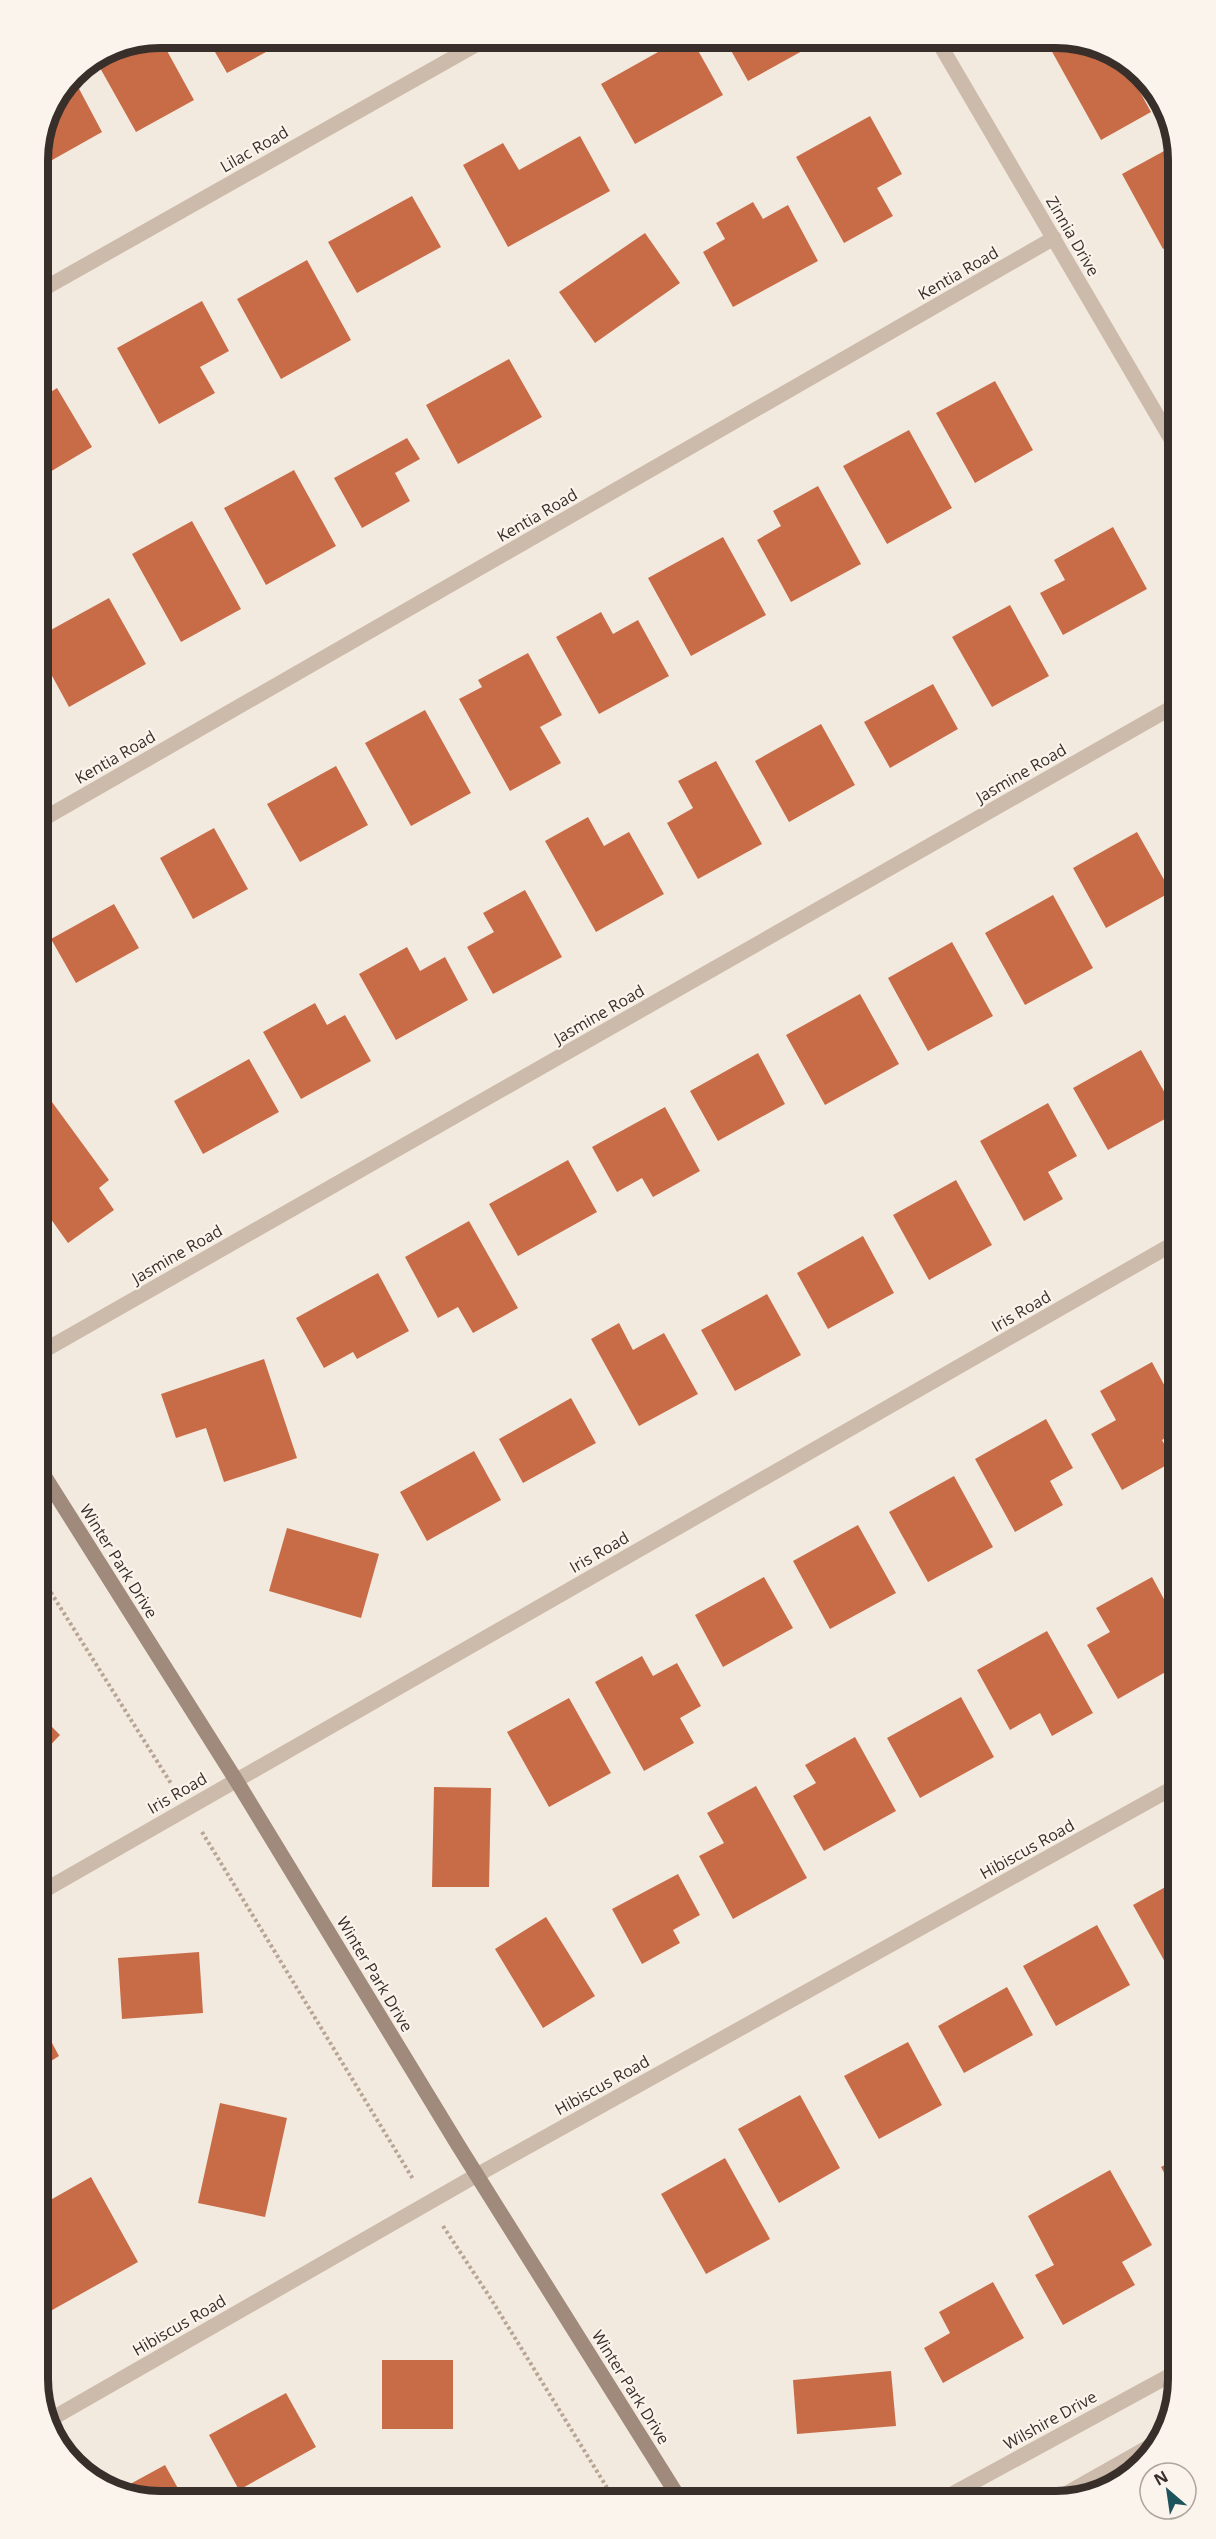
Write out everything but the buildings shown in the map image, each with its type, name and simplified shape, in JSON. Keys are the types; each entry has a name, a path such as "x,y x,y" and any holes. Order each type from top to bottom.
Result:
{"street":[{"name":"Lilac Road","path":"48,286 470,48"},
{"name":"Zinnia Drive","path":"942,48 1168,432"},
{"name":"Kentia Road","path":"48,816 1054,238"},
{"name":"Jasmine Road","path":"48,1348 1168,710"},
{"name":"Iris Road","path":"48,1888 1168,1247"},
{"name":"Winter Park Drive","path":"48,1482 236,1780 477,2175 675,2491"},
{"name":"Hibiscus Road","path":"55,2417 477,2175 1168,1791"},
{"name":"Wilshire Drive","path":"957,2491 1168,2377"},
{"path":"1075,2489 1141,2452"}],"path":[{"path":"48,1588 166,1776"},
{"path":"202,1832 411,2177"},
{"path":"443,2226 491,2299 608,2491"}]}
